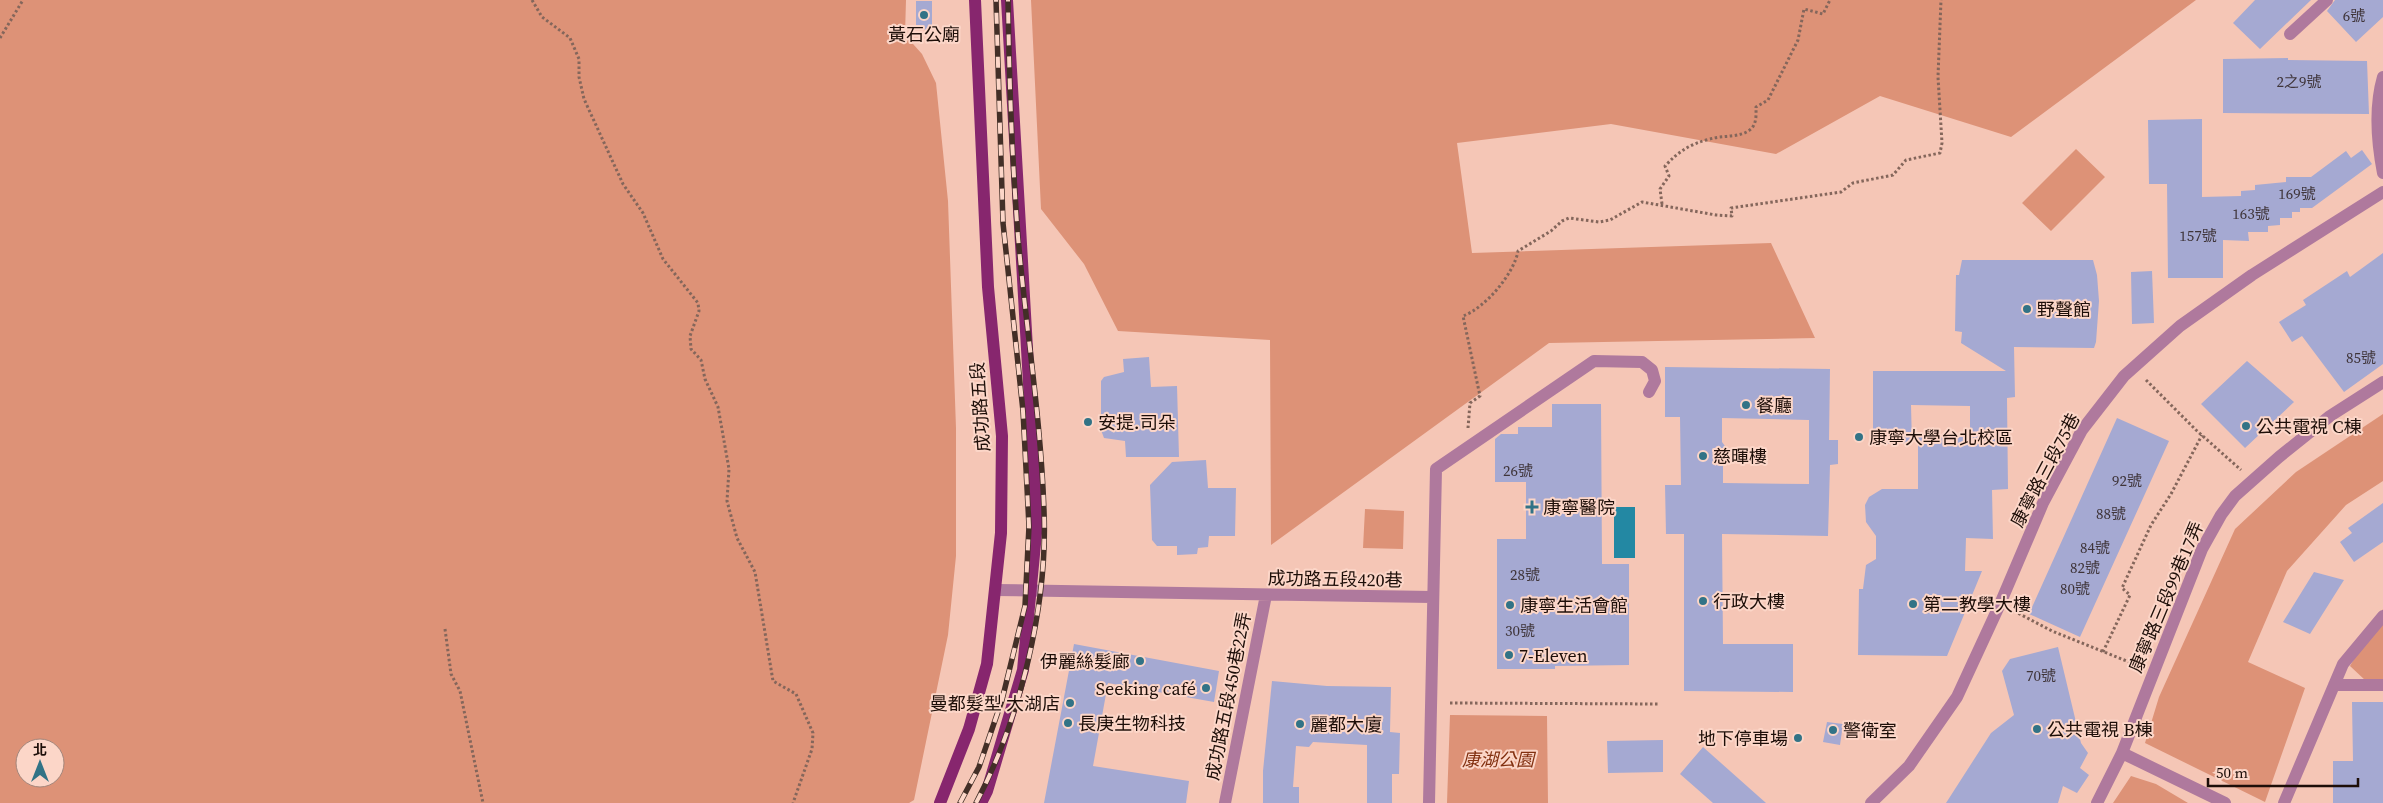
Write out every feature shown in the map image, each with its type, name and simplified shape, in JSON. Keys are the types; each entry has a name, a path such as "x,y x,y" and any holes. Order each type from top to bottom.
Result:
{"main road":[{"name":"成功路五段","path":"940,803 969,729 987,664 1001,533 1002,436 988,287 975,0"},
{"path":"981,803 987,791 1023,670 1037,523 1007,0"}],"street":[{"path":"2290,34 2326,0"},
{"path":"2383,77 2377,121 2383,173"},
{"name":"康寧路三段75巷","path":"1871,803 1909,766 1957,697 2043,504 2082,430 2124,376 2180,326 2252,275 2383,192"},
{"path":"1429,803 1436,469 1594,361 1642,362 1652,370 1655,381 1649,392"},
{"name":"康寧路三段99巷17弄","path":"2097,803 2122,753 2202,548 2221,515 2235,496 2330,416 2383,382"},
{"name":"成功路五段420巷","path":"995,590 1432,597"},
{"name":"成功路五段450巷22弄","path":"1225,803 1266,595"},
{"path":"2284,803 2343,664 2383,616"},
{"path":"2334,685 2383,685"},
{"path":"2122,753 2224,803"}],"path":[{"path":"0,38 23,0"},
{"path":"532,0 542,17 570,38 579,59 579,77 584,99 623,184 643,213 663,259 698,303 698,311 690,336 691,349 701,360 704,379 718,407 729,469 728,501 737,538 755,572 773,681 796,694 813,733 812,749 794,803"},
{"path":"1662,204 1660,189 1669,176 1665,166 1678,152 1711,138 1735,136 1750,130 1755,124 1756,107 1768,100 1798,40 1804,9 1823,14 1830,0"},
{"path":"1470,403 1480,396 1463,316 1484,305 1512,270 1518,251 1551,231 1562,221 1569,218 1599,222 1610,220 1642,202 1662,204 1716,216 1732,216 1731,208 1841,192 1854,183 1893,175 1906,160 1940,152 1942,143 1938,60 1941,0"},
{"path":"2146,380 2252,481"},
{"path":"2103,652 2130,595 2122,588 2151,525 2171,494 2202,435"},
{"path":"2000,604 2052,631 2153,672"},
{"path":"445,629 451,674 460,691 483,803"},
{"path":"1450,703 1658,704"}],"green space":[{"path":"0,0 906,0 905,35 922,54 936,83 948,201 956,428 956,556 948,635 914,800 909,803 0,803"},
{"path":"1031,0 2196,0 2011,137 1880,96 1776,154 1611,124 1457,143 1472,253 1771,243 1815,338 1549,343 1271,545 1270,340 1118,331 1084,264 1041,209"},
{"path":"2076,149 2105,177 2051,231 2022,203"},
{"path":"2383,414 2383,481 2346,505 2287,571 2248,662 2305,688 2265,802 2145,743 2159,697 2235,529 2296,472"},
{"path":"1365,509 1404,511 1403,549 1363,548"},
{"path":"2383,609 2383,681 2366,681 2350,666"},
{"name":"康湖公園","path":"1450,715 1547,716 1548,803 1447,803"},
{"path":"2131,776 2156,784 2188,803 2113,803"}],"water":[{"path":"1614,507 1635,507 1635,558 1614,558"}],"building":[{"path":"2255,0 2311,0 2260,49 2233,23"},
{"path":"2335,0 2383,0 2383,17 2356,42 2327,11"},
{"name":"黃石公廟","path":"916,1 932,1 932,30 916,29"},
{"path":"2288,58 2288,60 2367,61 2369,114 2223,113 2223,59"},
{"path":"2202,119 2202,197 2241,196 2241,191 2255,190 2255,185 2286,182 2286,177 2311,177 2346,151 2351,158 2362,150 2372,164 2312,208 2300,208 2300,212 2292,212 2292,218 2280,218 2280,225 2268,226 2268,232 2248,232 2249,241 2223,240 2223,278 2168,278 2167,184 2149,184 2148,120"},
{"path":"2383,253 2383,364 2344,392 2302,336 2292,342 2279,322 2306,305 2303,300 2347,271 2350,277"},
{"path":"1962,260 2093,260 2097,275 2099,301 2096,342 2094,348 2014,347 2015,397 2007,398 2008,489 1992,490 1993,539 1966,538 1965,571 1982,571 1947,656 1858,655 1859,589 1863,589 1866,565 1876,559 1876,536 1866,522 1865,505 1869,497 1882,489 1918,489 1918,437 1970,437 1970,406 1911,405 1912,444 1873,444 1873,371 2006,371 1961,343 1962,332 1955,331 1956,275 1959,275"},
{"path":"2152,271 2154,323 2132,324 2131,272"},
{"path":"1149,357 1151,387 1177,386 1179,457 1126,457 1125,441 1104,438 1101,430 1101,381 1104,377 1124,372 1123,359"},
{"name":"公共電視 C棟","path":"2247,361 2294,402 2245,448 2201,404"},
{"name":"慈暉樓","path":"1665,367 1830,369 1829,440 1838,440 1838,464 1830,465 1828,536 1722,534 1723,644 1793,644 1793,692 1684,691 1684,534 1666,534 1665,485 1681,485 1680,417 1665,417","holes":["1722,418 1809,420 1809,484 1723,483 1723,458 1728,450 1722,442"]},
{"path":"1552,404 1601,404 1602,564 1629,564 1629,665 1555,666 1555,669 1497,669 1497,539 1526,539 1526,482 1495,482 1495,439 1501,434 1518,434 1518,427 1552,427"},
{"path":"2117,418 2169,441 2080,637 2029,614"},
{"path":"1206,460 1208,488 1236,488 1235,536 1209,536 1208,547 1198,548 1197,554 1177,555 1177,546 1157,546 1152,540 1150,485 1172,462"},
{"path":"2383,503 2383,542 2354,562 2340,542 2352,533 2348,528"},
{"path":"2314,572 2344,580 2310,634 2283,622"},
{"path":"1074,644 1219,671 1214,702 1108,683 1093,766 1189,781 1186,803 1044,803"},
{"name":"公共電視 B棟","path":"2058,647 2081,743 2088,753 2080,768 2089,775 2077,793 2063,786 2058,803 1946,803 1991,733 2014,715 2002,671 2010,659"},
{"path":"1272,681 1327,686 1391,687 1390,732 1400,733 1399,774 1392,774 1392,803 1367,803 1367,745 1313,742 1309,747 1296,746 1293,787 1299,787 1299,803 1263,803 1263,771"},
{"path":"2352,702 2383,702 2383,803 2333,803 2333,761 2353,761"},
{"name":"警衛室","path":"1827,722 1843,724 1840,745 1823,742"},
{"path":"1663,740 1663,772 1608,773 1607,741"},
{"path":"1703,747 1766,803 1713,803 1680,774"}],"railway":[{"path":"960,803 979,767 1002,700 1025,606 1029,526 1023,411 1003,223 996,0"},
{"path":"976,803 1006,736 1018,699 1036,623 1044,547 1040,442 1021,271 1016,207 1011,119 1008,0"}],"place":[{"name":"黃石公廟","path":"924,15"},
{"name":"野聲館","path":"2027,309"},
{"name":"餐廳","path":"1746,405"},
{"name":"安提.司朵","path":"1088,422"},
{"name":"公共電視 C棟","path":"2246,426"},
{"name":"康寧大學台北校區","path":"1859,437"},
{"name":"慈暉樓","path":"1703,456"},
{"name":"康寧醫院","path":"1532,507"},
{"name":"行政大樓","path":"1703,601"},
{"name":"第二教學大樓","path":"1913,604"},
{"name":"康寧生活會館","path":"1510,605"},
{"name":"7-Eleven","path":"1509,655"},
{"name":"伊麗絲髮廊","path":"1140,661"},
{"name":"Seeking café","path":"1206,688"},
{"name":"曼都髮型 大湖店","path":"1070,703"},
{"name":"長庚生物科技","path":"1068,723"},
{"name":"麗都大廈","path":"1300,724"},
{"name":"公共電視 B棟","path":"2037,729"},
{"name":"警衛室","path":"1833,730"},
{"name":"地下停車場","path":"1798,738"}]}
